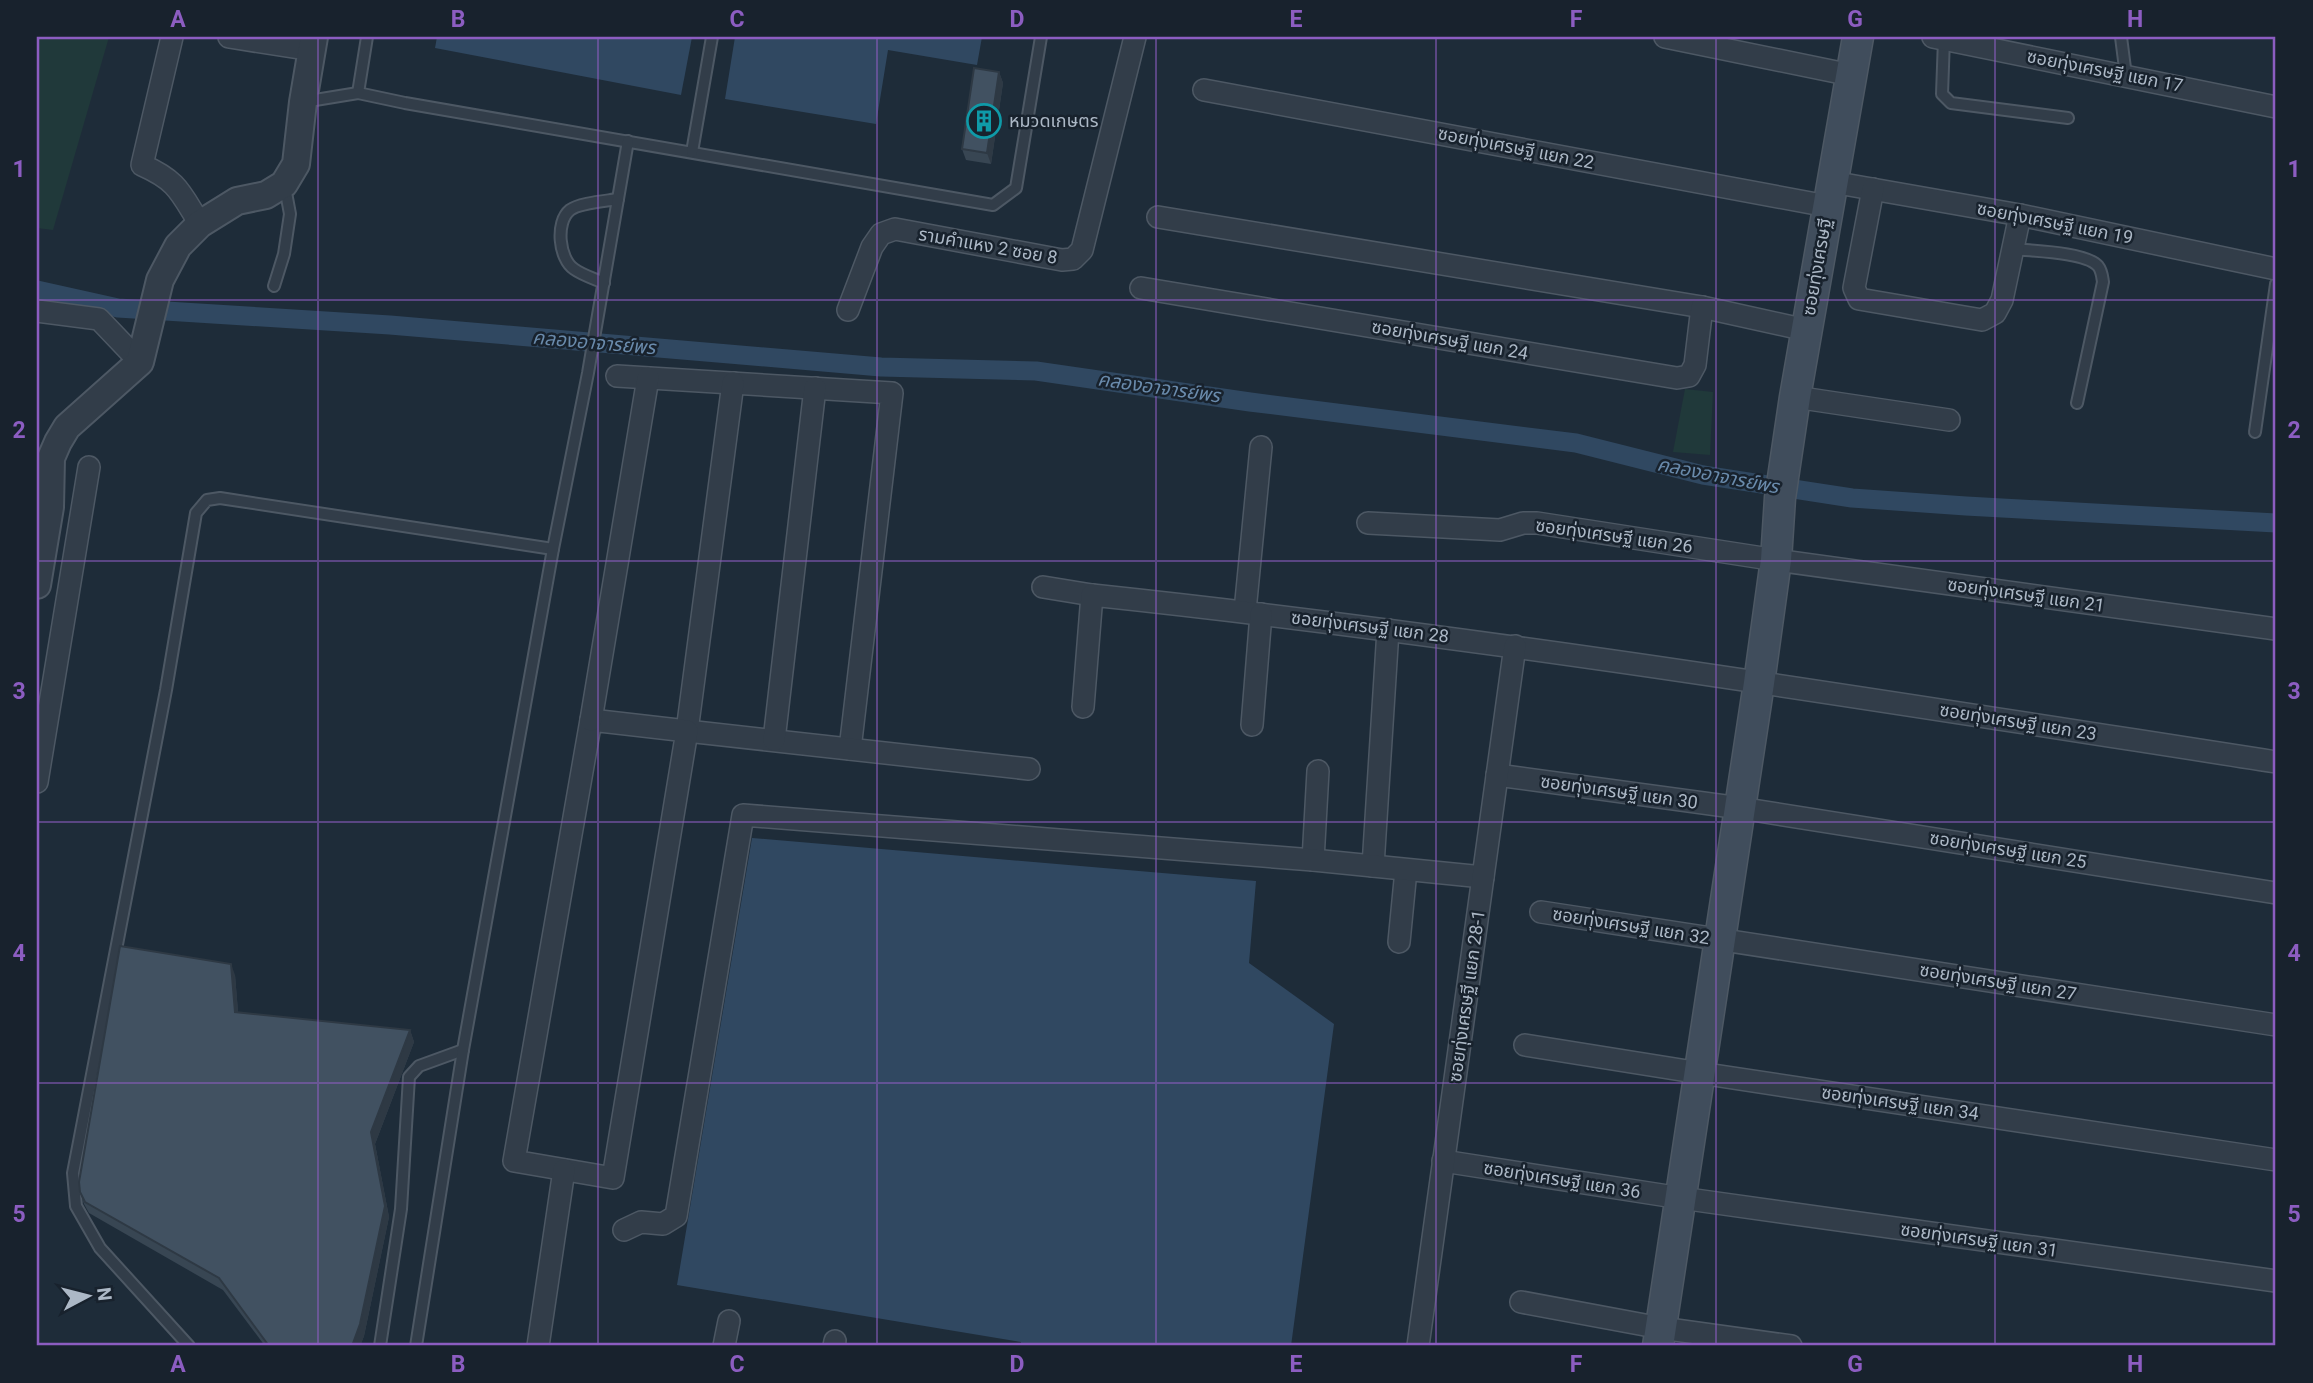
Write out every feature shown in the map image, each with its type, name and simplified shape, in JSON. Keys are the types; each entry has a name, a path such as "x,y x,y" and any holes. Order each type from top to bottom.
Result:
{"main road":[{"name":"ซอยทุ่งเศรษฐี","path":"1660,1337 1759,683 1776,560 1781,490 1795,397 1858,37"}],"street":[{"path":"172,37 142,165 161,173 176,185 200,224"},
{"path":"37,585 50,507 51,458 67,427 140,362 160,280 178,246 200,224 237,201 266,195 284,184 296,164 313,44 229,37"},
{"name":"รามคำแหง 2 ซอย 8","path":"848,310 872,247 881,234 895,229 1062,260 1073,259 1082,250 1135,37"},
{"path":"1665,37 1851,75"},
{"name":"ซอยทุ่งเศรษฐี แยก 17","path":"1939,38 2276,107"},
{"name":"ซอยทุ่งเศรษฐี แยก 22","path":"1204,90 1830,194"},
{"path":"1873,189 1854,288 1859,299 1982,320 1995,313 2002,300 2020,215"},
{"name":"ซอยทุ่งเศรษฐี แยก 19","path":"1830,194 1873,189 2020,215 2276,269"},
{"path":"1158,217 1702,307 1806,330"},
{"name":"ซอยทุ่งเศรษฐี แยก 24","path":"1141,288 1678,378 1689,376 1695,365 1702,307"},
{"path":"37,311 99,319 140,362"},
{"path":"617,376 892,393 850,749"},
{"path":"648,378 514,1161 613,1178 687,731 733,383"},
{"path":"774,740 815,388"},
{"path":"1795,397 1949,420"},
{"path":"1252,725 1253,613 1261,447"},
{"path":"37,782 39,754 89,467"},
{"path":"50,507 81,513"},
{"name":"ซอยทุ่งเศรษฐี แยก 26","path":"1368,523 1500,530 1523,523 1537,523 1776,560"},
{"name":"ซอยทุ่งเศรษฐี แยก 21","path":"1776,560 2276,629"},
{"name":"ซอยทุ่งเศรษฐี แยก 28","path":"1043,587 1091,596 1515,646 1759,683"},
{"path":"1083,707 1091,596"},
{"path":"1373,866 1388,630"},
{"name":"ซอยทุ่งเศรษฐี แยก 28-1","path":"1418,1346 1515,646"},
{"name":"ซอยทุ่งเศรษฐี แยก 23","path":"1759,683 2276,762"},
{"path":"591,720 1029,769"},
{"path":"1312,860 1318,771"},
{"name":"ซอยทุ่งเศรษฐี แยก 30","path":"1497,775 1740,808"},
{"name":"ซอยทุ่งเศรษฐี แยก 25","path":"1740,808 2276,893"},
{"path":"624,1230 641,1222 663,1224 676,1216 743,815 1312,860 1483,877"},
{"path":"1399,942 1406,870"},
{"name":"ซอยทุ่งเศรษฐี แยก 32","path":"1541,912 1720,940"},
{"name":"ซอยทุ่งเศรษฐี แยก 27","path":"1720,940 2276,1025"},
{"name":"ซอยทุ่งเศรษฐี แยก 34","path":"1525,1045 2276,1160"},
{"name":"ซอยทุ่งเศรษฐี แยก 36","path":"1443,1161 1681,1198"},
{"path":"538,1346 564,1170"},
{"name":"ซอยทุ่งเศรษฐี แยก 31","path":"1681,1198 2276,1281"},
{"path":"1521,1302 1660,1337 1791,1346"},
{"path":"724,1346 729,1321"}],"lane":[{"path":"358,93 368,37"},
{"path":"692,152 712,37"},
{"path":"303,102 358,93 993,205 1016,188 1041,37"},
{"path":"2120,37 2126,76"},
{"path":"1939,38 1942,94 1951,103 2068,118"},
{"path":"416,1346 463,1049 553,549 588,373 628,141"},
{"path":"274,286 284,254 290,214 284,184"},
{"path":"604,283 572,268 563,252 560,230 562,218 572,208 618,199"},
{"path":"2012,249 2084,258 2097,264 2101,272 2103,282 2077,403"},
{"path":"2255,432 2276,284"},
{"path":"190,1346 100,1248 76,1206 73,1173 166,690 197,513 207,500 220,498 553,549"},
{"path":"380,1346 401,1209 409,1077 419,1066 463,1049"}],"green space":[{"path":"37,37 109,37 53,230 37,228"},
{"path":"1685,389 1713,392 1710,455 1673,452"}],"water":[{"path":"437,37 692,37 681,95 435,48"},
{"path":"735,37 982,37 977,65 888,50 876,124 725,99"},
{"path":"752,838 1256,881 1249,963 1334,1024 1291,1346 1021,1346 1021,1342 677,1285"}],"building":[{"name":"หมวดเกษตร","path":"974,68 999,72 987,153 962,149"},
{"path":"120,946 231,964 235,1012 410,1030 371,1132 385,1206 360,1324 352,1346 269,1346 219,1278 85,1202 79,1182"}],"waterway":[{"name":"คลองอาจารย์พร","path":"37,290 118,308 390,325 881,367 1036,371 1250,402 1576,443 1703,475 1852,498 2276,523"}],"place":[{"name":"หมวดเกษตร","path":"984,121"}]}
